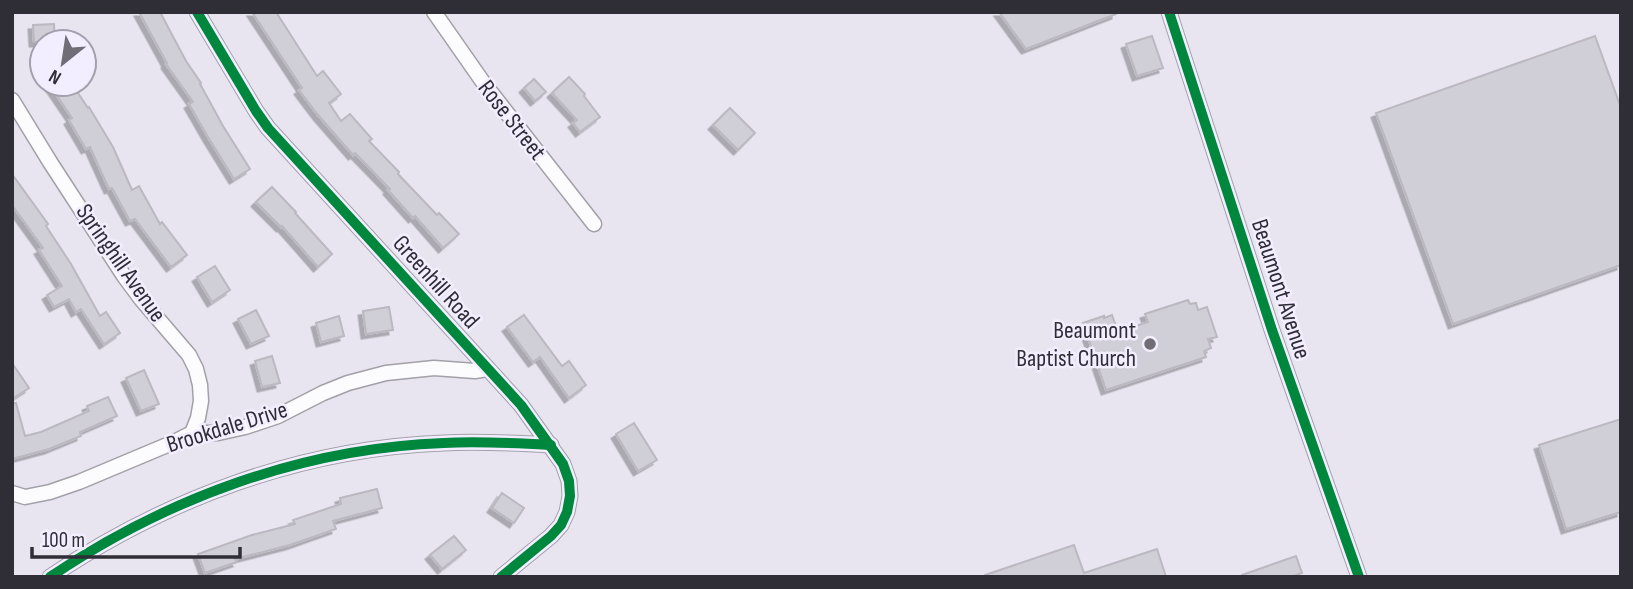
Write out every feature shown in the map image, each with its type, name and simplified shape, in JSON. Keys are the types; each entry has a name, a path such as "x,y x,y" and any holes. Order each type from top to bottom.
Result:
{"street":[{"name":"Greenhill Road","path":"197,12 256,111 281,144 521,405 563,464 569,481 570,496 561,525 501,577"},
{"name":"Rose Street","path":"433,12 485,85 594,224"},
{"name":"Beaumont Avenue","path":"1169,12 1272,330 1359,577"},
{"name":"Springhill Avenue","path":"12,100 124,276 189,355 198,377 201,401 192,433"},
{"name":"Brookdale Drive","path":"12,493 25,497 50,492 192,433 218,433 245,427 348,383 386,373 434,368 475,371 487,369"},
{"path":"50,577 130,528 179,505 282,468 388,447 497,442 551,445"}],"building":[{"path":"139,12 160,12 250,169 234,179 189,104 193,102 166,64"},
{"path":"252,12 276,12 317,76 323,71 341,94 329,103 341,121 350,114 398,174 459,234 443,248 318,115 299,90 302,88"},
{"path":"999,12 1116,12 1116,14 1026,49"},
{"path":"54,24 54,28 33,28 33,25"},
{"path":"1152,36 1163,68 1137,76 1126,44"},
{"path":"1595,36 1621,108 1621,265 1453,324 1376,113"},
{"path":"569,77 585,94 600,117 580,132 573,123 577,120 552,93"},
{"path":"534,79 546,92 535,101 524,88"},
{"path":"58,98 81,98 89,107 113,147 132,190 139,186 160,224 162,222 187,255 171,267 135,219 130,221 112,188 109,189 90,147 86,149 69,120 72,118"},
{"path":"730,108 755,133 738,150 713,125"},
{"path":"12,174 48,224 46,226 100,316 106,312 120,333 104,344 81,309 76,312 69,299 54,307 47,295 62,286 39,250 43,248 12,205"},
{"path":"272,187 332,254 318,267 282,226 256,202"},
{"path":"215,266 230,290 212,302 197,277"},
{"name":"Beaumont Baptist Church","path":"1188,300 1190,304 1196,303 1198,310 1207,307 1217,337 1208,339 1211,348 1204,351 1206,357 1106,390 1083,323 1112,315 1118,332 1148,322 1145,314"},
{"path":"389,307 393,330 366,334 363,311"},
{"path":"256,310 269,336 251,344 238,319"},
{"path":"524,315 562,366 569,361 586,385 569,398 540,357 533,362 507,327"},
{"path":"339,316 344,336 321,342 316,323"},
{"path":"272,356 280,383 262,387 255,361"},
{"path":"12,363 29,388 12,399"},
{"path":"144,370 159,404 141,411 126,378"},
{"path":"108,397 117,416 80,432 81,436 49,449 12,459 12,403 16,403 25,436 89,411 87,406"},
{"path":"1621,419 1621,512 1566,529 1539,445"},
{"path":"634,423 657,460 638,471 616,434"},
{"path":"377,489 382,508 333,521 336,529 290,545 235,559 237,562 205,573 198,554 252,535 295,524 293,520 341,504 340,498"},
{"path":"502,493 524,508 514,523 492,508"},
{"path":"454,536 466,550 442,569 430,555"},
{"path":"1074,545 1084,573 1157,549 1166,577 985,577"},
{"path":"1296,556 1302,573 1291,577 1242,577 1242,575"}],"cycle path":[{"path":"197,12 268,128 521,405 563,464 569,481 570,496 561,525 501,577"},
{"path":"1169,12 1272,330 1359,577"},
{"path":"50,577 141,523 238,482 288,467 391,447 471,442 551,445"}],"place":[{"name":"Beaumont Baptist Church","path":"1150,344"}]}
